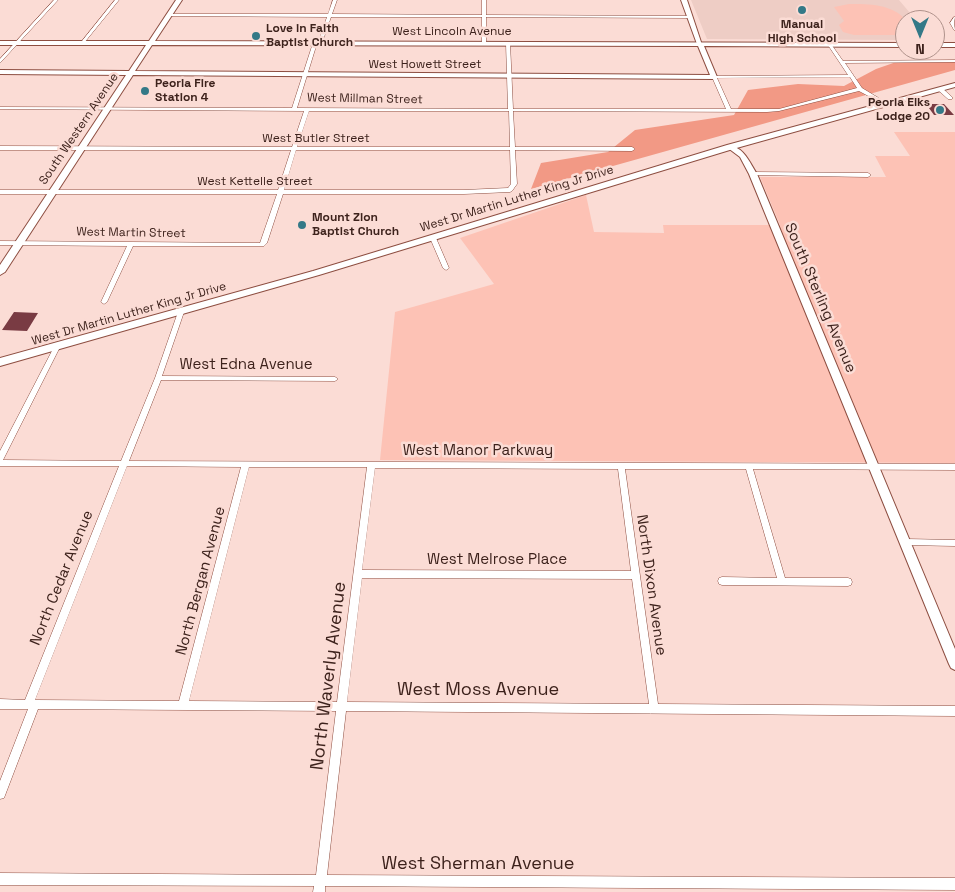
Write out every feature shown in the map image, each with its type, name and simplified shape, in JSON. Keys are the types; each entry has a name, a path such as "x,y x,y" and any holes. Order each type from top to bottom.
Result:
{"main road":[{"name":"South Western Avenue","path":"0,272 179,0"},
{"name":"West Lincoln Avenue","path":"0,43 895,45"},
{"path":"700,44 714,76"},
{"name":"West Howett Street","path":"0,72 509,77 714,76"},
{"name":"West Dr Martin Luther King Jr Drive","path":"0,362 181,312 433,238 730,147 955,85"}],"street":[{"path":"0,62 56,0"},
{"path":"83,42 117,0"},
{"path":"294,108 317,43 330,16 335,0"},
{"path":"484,0 484,43"},
{"path":"684,0 700,44"},
{"path":"169,15 690,17"},
{"path":"955,18 952,23 955,29"},
{"path":"508,43 512,150"},
{"path":"830,45 860,89 885,104"},
{"path":"842,62 955,61"},
{"path":"714,76 729,110"},
{"name":"West Howett Street","path":"714,76 851,76"},
{"name":"West Millman Street","path":"0,108 779,110 860,89"},
{"path":"940,89 950,98"},
{"path":"280,193 306,109"},
{"name":"South Sterling Avenue","path":"730,147 742,156 754,174 955,664"},
{"name":"West Butler Street","path":"0,148 294,150 632,149"},
{"name":"West Kettelle Street","path":"0,192 489,192 510,190 514,185 512,150"},
{"path":"754,174 868,175"},
{"name":"West Martin Street","path":"0,243 262,245 280,193"},
{"path":"433,238 446,268"},
{"path":"104,302 130,245"},
{"name":"North Cedar Avenue","path":"0,794 32,704 158,378 181,312"},
{"path":"0,458 57,347"},
{"name":"West Edna Avenue","path":"158,378 335,379"},
{"name":"West Manor Parkway","path":"0,463 955,467"},
{"name":"North Bergan Avenue","path":"183,705 246,464"},
{"name":"North Waverly Avenue","path":"320,886 371,465"},
{"name":"North Dixon Avenue","path":"621,465 654,708"},
{"path":"750,467 782,582"},
{"path":"906,542 955,543"},
{"name":"West Melrose Place","path":"358,574 635,574"},
{"path":"722,581 848,582"},
{"name":"West Moss Avenue","path":"0,704 955,711"},
{"name":"West Sherman Avenue","path":"0,879 320,886 955,884"}],"shaded area":[{"name":"Manual High School","path":"691,0 899,0 908,10 895,10 895,40 707,39"},
{"path":"849,4 872,5 894,11 895,35 854,35 843,32 839,25 844,21 834,7"},
{"path":"902,60 955,62 955,70 531,189 541,163 608,152 635,130 734,115 748,90 798,84 844,86 876,69"},
{"path":"894,132 955,132 955,463 380,460 395,312 494,284 460,238 586,195 594,232 664,233 663,225 780,225 760,177 886,177 875,156 910,156"}],"building":[{"name":"Peoria Elks Lodge 20","path":"926,104 944,104 954,115 934,115"},
{"path":"14,312 38,313 27,331 2,330"}],"place":[{"name":"Manual High School","path":"802,10"},
{"name":"Love in Faith Baptist Church","path":"256,36"},
{"name":"Peoria Fire Station 4","path":"145,91"},
{"name":"Peoria Elks Lodge 20","path":"940,110"},
{"name":"Mount Zion Baptist Church","path":"302,225"}]}
